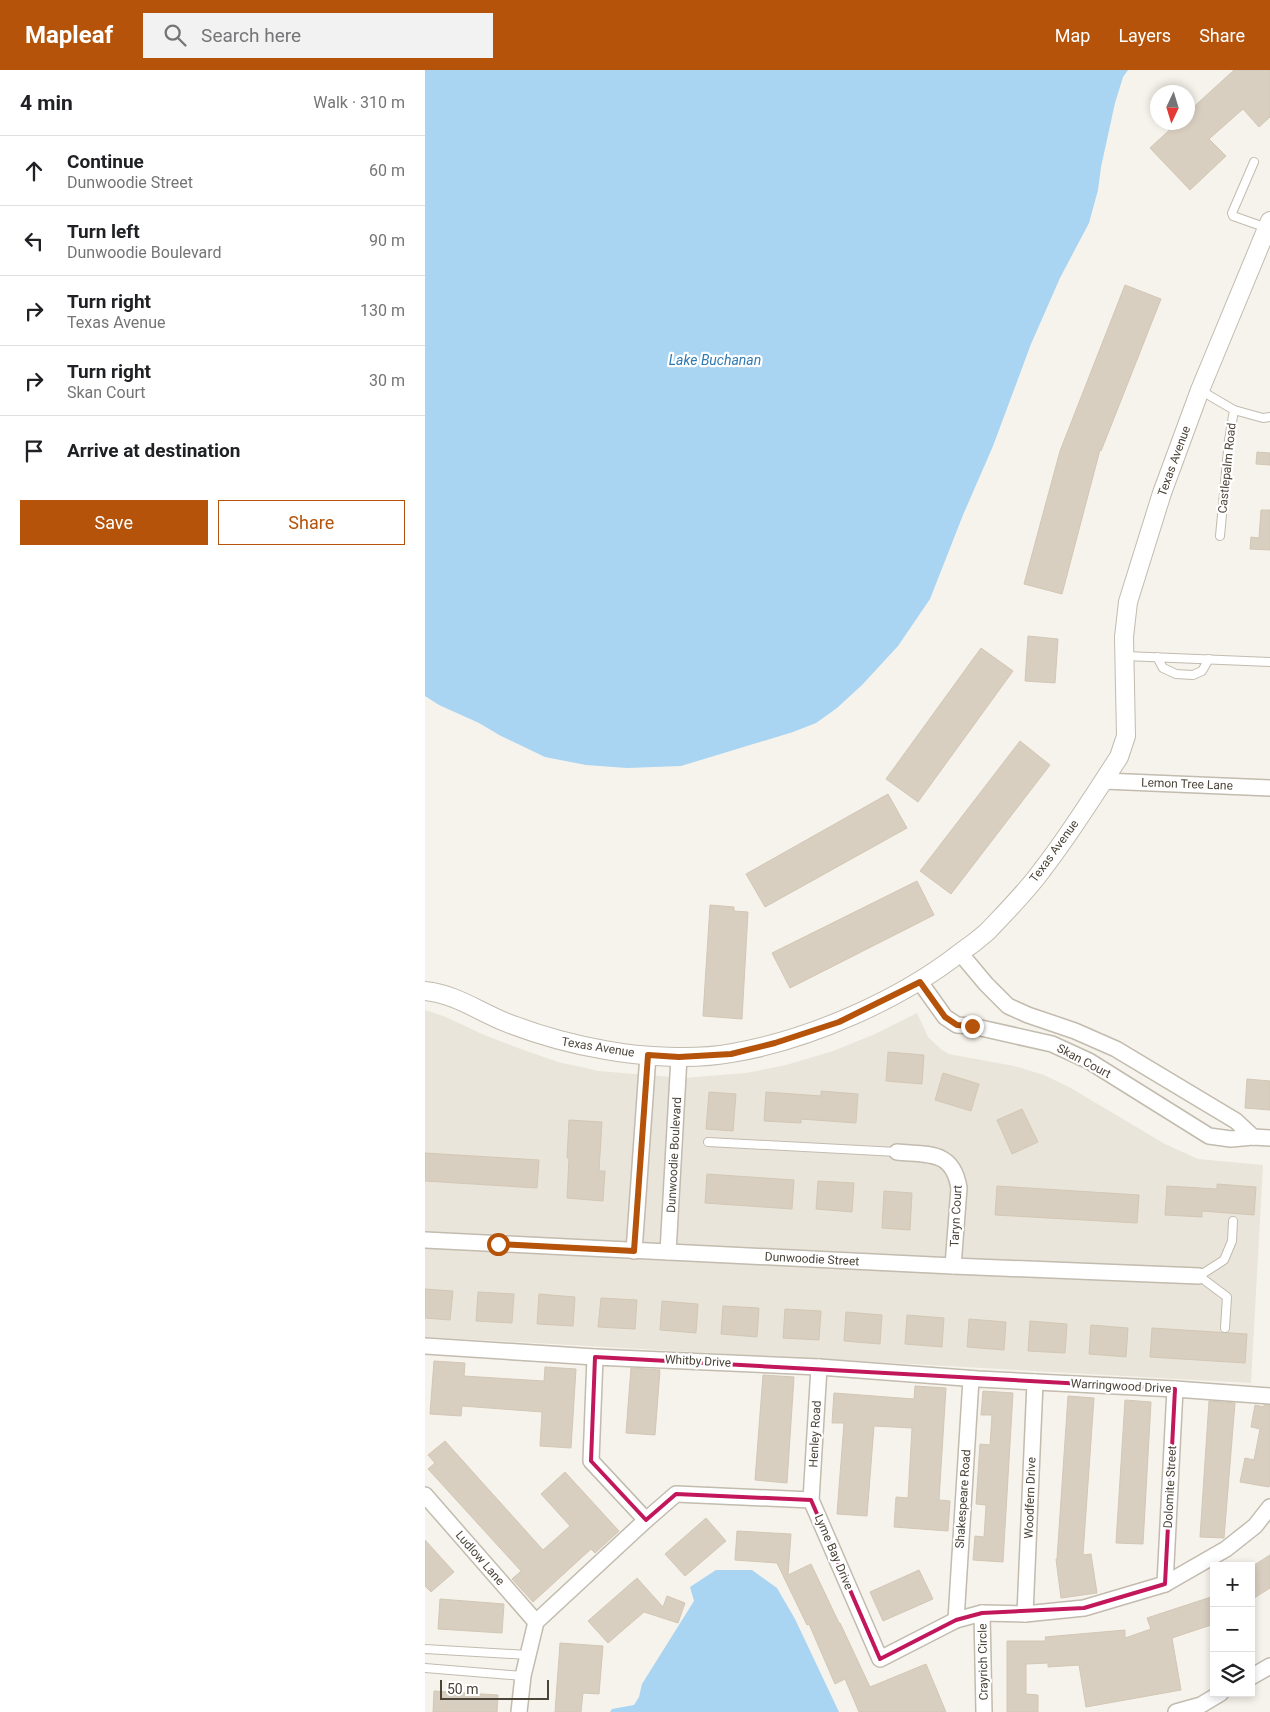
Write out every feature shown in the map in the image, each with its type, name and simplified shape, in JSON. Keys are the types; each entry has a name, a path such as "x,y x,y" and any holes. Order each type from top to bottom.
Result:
{"street":[{"name":"Texas Avenue","path":"425,990 463,1001 503,1021 554,1040 606,1051 679,1057 731,1054 775,1043 839,1022 920,982 985,933 1041,871 1119,758 1127,736 1124,637 1128,602 1162,493 1200,390 1269,225"},
{"name":"Lemon Tree Lane","path":"1104,781 1270,788"},
{"name":"Skan Court","path":"960,953 986,984 1008,1006 1075,1031 1116,1049 1236,1121 1253,1137"},
{"name":"Skan Court","path":"920,982 945,1017 957,1025 972,1026 1051,1044 1089,1061 1209,1136 1231,1139 1270,1138"},
{"path":"634,1251 648,1055"},
{"name":"Dunwoodie Boulevard","path":"668,1252 679,1057"},
{"name":"Taryn Court","path":"897,1152 937,1155 954,1168 958,1177 959,1188 953,1266"},
{"name":"Dunwoodie Street","path":"425,1240 1199,1276"},
{"name":"Whitby Drive","path":"425,1346 595,1357 819,1367 971,1379"},
{"path":"595,1357 591,1461 646,1520"},
{"name":"Henley Road","path":"811,1500 819,1367"},
{"name":"Warringwood Drive","path":"971,1379 1175,1389 1270,1396"},
{"name":"Shakespeare Road","path":"956,1620 971,1379"},
{"name":"Woodfern Drive","path":"1025,1614 1035,1382"},
{"name":"Dolomite Street","path":"1165,1584 1175,1389"},
{"name":"Lyme Bay Drive","path":"536,1622 676,1494 811,1500 880,1659 956,1620"},
{"name":"Ludlow Lane","path":"425,1495 536,1622"},
{"path":"956,1620 982,1613 1025,1614 1084,1608 1165,1584 1226,1549 1255,1526 1270,1507"},
{"name":"Crayrich Circle","path":"982,1613 985,1712"},
{"path":"519,1712 523,1676 536,1622"},
{"path":"1255,1674 1270,1666"},
{"path":"1176,1712 1201,1705 1214,1697"}],"lane":[{"path":"1254,162 1232,214 1233,216 1269,225"},
{"name":"Castlepalm Road","path":"1200,390 1234,410 1229,440 1220,536"},
{"path":"1234,410 1263,418 1270,417"},
{"path":"1125,656 1270,662"},
{"path":"1157,657 1163,668 1176,674 1193,675 1202,671 1209,659"},
{"path":"708,1142 897,1152"},
{"path":"1225,1328 1227,1297 1199,1276 1224,1260 1231,1242 1233,1221"},
{"path":"425,1649 528,1655"},
{"path":"425,1668 523,1676"}],"highlighted area":[{"path":"595,1357 1175,1389 1165,1584 1084,1608 982,1613 956,1620 880,1659 811,1500 676,1494 646,1520 591,1461"}],"shaded area":[{"path":"425,1010 446,1017 482,1034 558,1062 599,1071 683,1078 746,1073 786,1065 833,1051 875,1034 917,1013 928,1037 949,1054 1014,1066 1044,1075 1069,1087 1165,1144 1198,1159 1263,1165 1251,1383 425,1337"}],"water":[{"name":"Lake Buchanan","path":"425,70 1128,70 1123,77 1115,103 1098,190 1089,223 1060,278 1031,344 993,446 930,599 898,646 862,685 837,708 816,723 793,732 681,766 627,768 586,765 545,757 439,705 425,696"},
{"path":"716,1570 752,1570 777,1588 795,1619 839,1712 610,1712 612,1709 634,1705 639,1697 642,1684 694,1601 690,1587"}],"building":[{"path":"1234,70 1270,70 1270,117 1259,127 1243,109 1209,139 1226,156 1190,190 1150,148 1169,130 1195,130 1195,106"},
{"path":"1125,285 1161,299 1100,450 1062,594 1024,584 1060,451"},
{"path":"1257,452 1270,453 1270,465 1256,464"},
{"path":"1261,510 1270,510 1270,550 1250,549 1251,537 1259,538"},
{"path":"1028,636 1058,639 1055,683 1025,681"},
{"path":"981,648 1013,671 918,802 886,779"},
{"path":"1020,741 1050,765 951,894 920,871"},
{"path":"888,794 907,828 765,907 746,874"},
{"path":"917,881 934,915 790,988 772,953"},
{"path":"710,905 734,907 734,911 748,912 742,1019 703,1016"},
{"path":"888,1052 924,1055 922,1084 886,1081"},
{"path":"943,1073 979,1084 971,1111 935,1100"},
{"path":"1247,1079 1270,1081 1270,1110 1245,1108"},
{"path":"821,1091 858,1094 856,1123 801,1119 801,1123 764,1121 766,1092 821,1096"},
{"path":"709,1092 736,1094 733,1131 706,1129"},
{"path":"1022,1109 1038,1142 1012,1154 997,1120"},
{"path":"569,1120 602,1122 599,1171 605,1171 603,1201 567,1198"},
{"path":"425,1153 539,1160 537,1188 425,1181"},
{"path":"707,1174 794,1180 792,1209 705,1203"},
{"path":"818,1181 854,1183 852,1212 816,1209"},
{"path":"1217,1184 1256,1187 1254,1215 1202,1211 1202,1217 1165,1215 1167,1186 1217,1189"},
{"path":"997,1186 1139,1195 1137,1223 995,1215"},
{"path":"884,1191 912,1193 910,1230 882,1228"},
{"path":"425,1289 453,1291 450,1320 425,1318"},
{"path":"478,1292 514,1294 512,1323 476,1321"},
{"path":"539,1294 575,1297 573,1326 537,1324"},
{"path":"601,1298 637,1300 635,1329 598,1327"},
{"path":"662,1301 698,1304 696,1333 660,1330"},
{"path":"723,1306 759,1308 757,1337 721,1334"},
{"path":"785,1309 821,1311 819,1340 783,1338"},
{"path":"846,1312 882,1315 880,1344 844,1341"},
{"path":"907,1315 944,1318 942,1347 905,1344"},
{"path":"969,1319 1006,1322 1004,1350 967,1347"},
{"path":"1030,1321 1067,1324 1065,1353 1028,1351"},
{"path":"1091,1325 1128,1328 1126,1357 1089,1354"},
{"path":"1152,1328 1247,1334 1245,1363 1150,1357"},
{"path":"434,1361 465,1363 464,1376 544,1381 545,1367 576,1369 571,1448 540,1446 542,1412 462,1406 461,1416 430,1414"},
{"path":"631,1368 660,1370 655,1435 626,1433"},
{"path":"763,1375 794,1377 787,1483 755,1480"},
{"path":"915,1386 946,1388 939,1500 950,1501 948,1531 894,1527 896,1497 908,1498 912,1428 874,1426 867,1516 837,1514 844,1423 832,1423 834,1393 914,1399"},
{"path":"983,1391 1013,1393 1003,1562 973,1560 975,1536 984,1537 986,1505 976,1504 980,1444 990,1445 992,1415 981,1415"},
{"path":"1068,1396 1094,1398 1083,1555 1091,1554 1097,1593 1061,1598 1056,1559"},
{"path":"1125,1400 1151,1402 1143,1544 1116,1543"},
{"path":"1209,1401 1235,1403 1224,1538 1200,1537"},
{"path":"1255,1405 1264,1407 1264,1405 1270,1405 1269,1487 1240,1482 1245,1458 1254,1460 1260,1429 1251,1427"},
{"path":"445,1441 543,1550 570,1526 541,1494 565,1472 619,1531 595,1553 591,1549 533,1602 512,1579 521,1571 428,1469 435,1463 428,1455"},
{"path":"706,1518 726,1541 685,1576 665,1554"},
{"path":"737,1531 791,1534 788,1575 811,1564 870,1687 926,1664 946,1712 859,1712 845,1679 835,1684 809,1624 807,1625 777,1563 735,1560"},
{"path":"425,1540 454,1572 431,1592 425,1586"},
{"path":"1270,1555 1270,1588 1255,1597 1255,1564"},
{"path":"919,1570 933,1599 883,1621 870,1592"},
{"path":"637,1578 663,1607 667,1596 685,1603 678,1623 644,1612 608,1643 588,1621"},
{"path":"1210,1597 1210,1625 1172,1638 1181,1690 1086,1707 1079,1665 1048,1667 1048,1663 1026,1664 1026,1694 1038,1695 1038,1712 1007,1712 1007,1641 1046,1641 1045,1637 1125,1630 1125,1638 1151,1629 1147,1618"},
{"path":"440,1599 504,1604 502,1633 438,1629"},
{"path":"560,1643 603,1646 599,1694 583,1693 581,1712 555,1712"},
{"path":"434,1691 498,1695 497,1712 433,1712"}],"route":[{"path":"498,1244 634,1251 648,1055 679,1057 731,1054 775,1043 839,1022 920,982 945,1017 957,1025 972,1026"}]}
